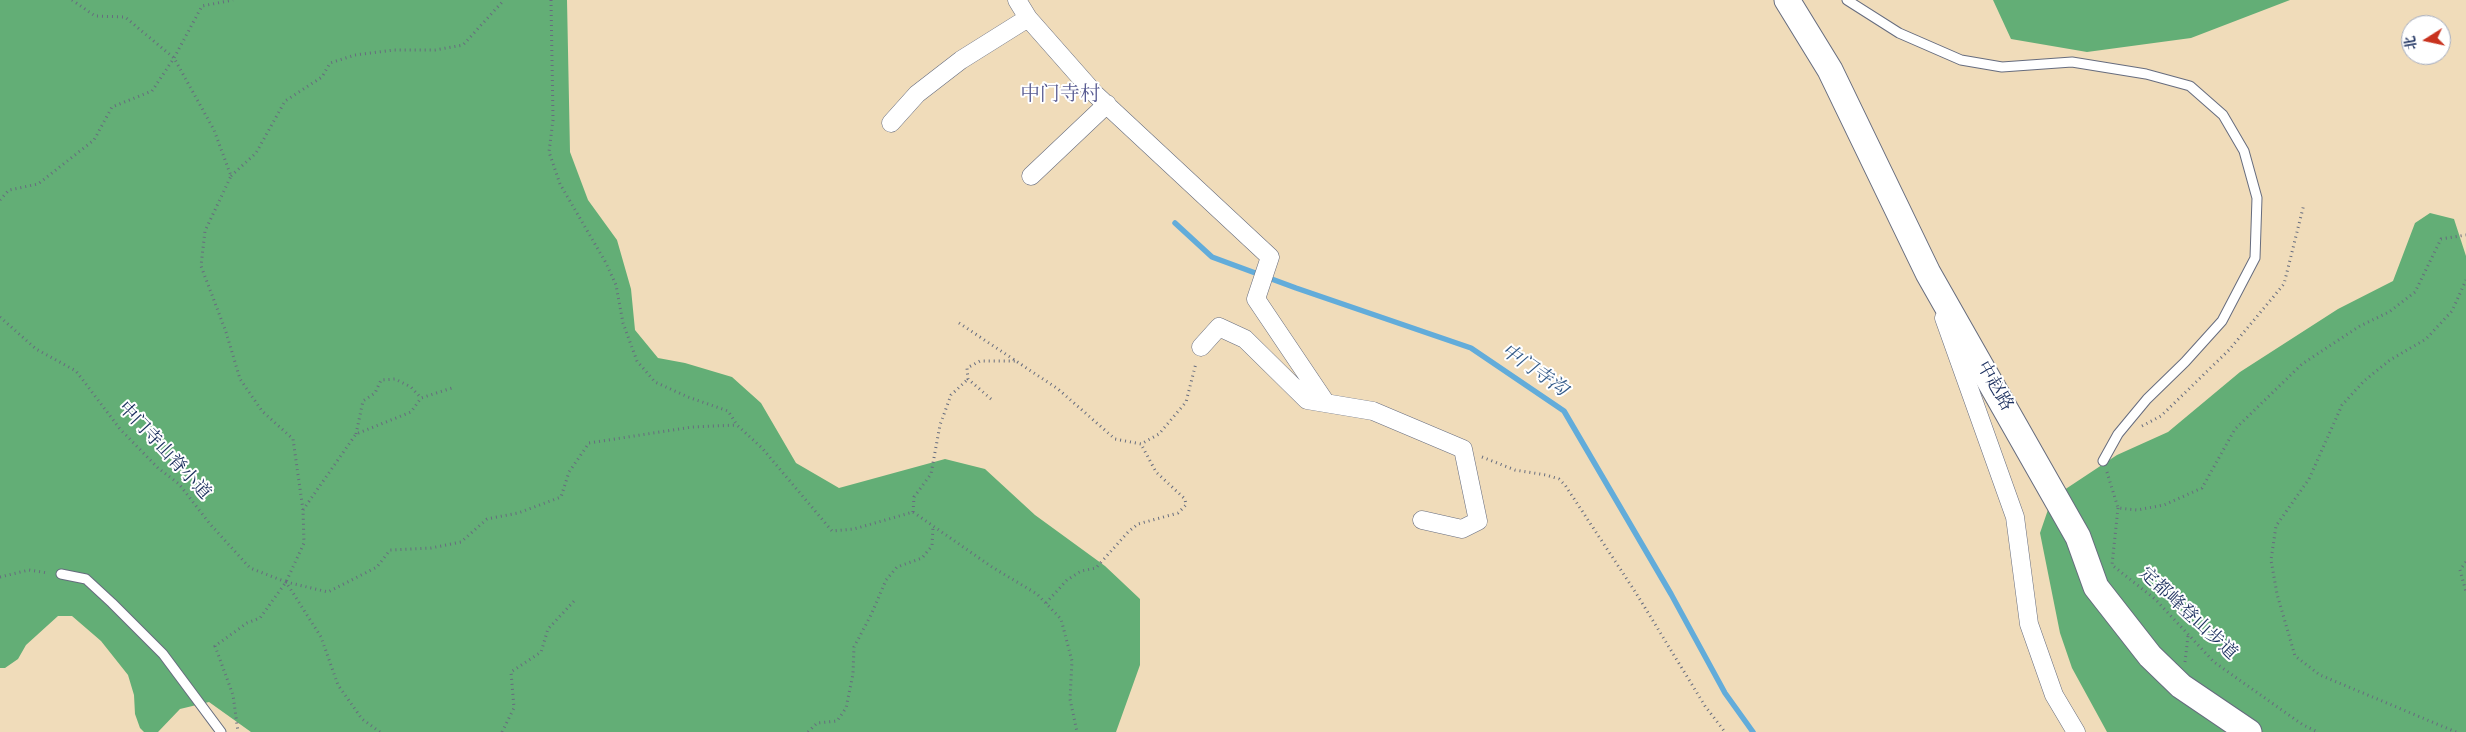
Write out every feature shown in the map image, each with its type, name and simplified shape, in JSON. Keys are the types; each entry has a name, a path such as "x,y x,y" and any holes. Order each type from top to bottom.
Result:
{"street":[{"path":"1017,0 1028,18 1107,104 1270,257 1256,299 1326,403"},
{"name":"中赵路","path":"1787,0 1830,70 1928,272 2078,537 2096,587 2150,656 2181,686 2249,732"},
{"path":"891,123 917,94 961,60 1028,18"},
{"path":"1031,176 1107,104"},
{"path":"1928,272 2015,517 2029,624 2054,695 2076,732"},
{"path":"1201,347 1219,327 1245,339 1307,400 1373,411 1463,449 1478,521 1462,529 1422,520"}],"lane":[{"path":"1847,0 1899,33 1961,60 2002,67 2072,62 2146,74 2190,86 2222,115 2244,151 2257,198 2255,258 2222,321 2185,362 2147,399 2118,434 2103,461"},
{"path":"61,574 86,579 112,603 163,654 221,732"}],"path":[{"path":"72,0 94,16 125,17 174,58 214,130 231,176"},
{"path":"0,200 9,190 38,184 94,140 112,107 152,91 174,58 202,6 233,0"},
{"path":"238,732 233,695 215,646 247,623 260,618 286,582 304,543 303,510 293,439 262,411 240,379 226,332 202,266 205,231 231,176 256,153 285,101 322,77 330,63 354,56 394,50 435,50 463,45 504,0"},
{"path":"551,0 552,120 549,152 560,184 606,263 616,285 623,323 637,361 656,382 688,397 728,411 738,425 762,448 832,532 854,530 913,512"},
{"path":"2103,461 2118,508 2138,510 2164,505 2202,488 2235,429 2302,364 2360,326 2389,312 2415,292 2441,239 2466,235"},
{"path":"2456,732 2320,675 2295,656 2277,594 2271,560 2276,526 2309,479 2342,405 2364,381 2390,360 2426,338 2452,311 2466,280"},
{"name":"中门寺山脊小道","path":"0,317 36,349 76,371 120,429 158,468 180,484 210,524 250,568 286,582 328,592 377,567 390,550 430,548 460,542 487,519 518,513 561,496 569,472 589,443 692,427 738,425"},
{"path":"959,323 1058,390 1115,438 1141,444 1159,434 1186,402 1201,347"},
{"path":"991,399 968,379 967,368 980,362 1016,361"},
{"path":"303,510 356,434 363,401 375,393 381,380 395,379 411,387 421,398"},
{"path":"913,512 914,497 932,474 940,425 951,395 968,379"},
{"path":"356,434 411,412 421,398 455,387"},
{"path":"1046,603 1067,580 1081,571 1096,568 1128,532 1138,524 1178,513 1186,505 1185,499 1156,472 1141,444"},
{"path":"1463,449 1515,470 1559,479 1565,485 1636,593 1706,706 1725,732"},
{"name":"定都峰登山步道","path":"2118,508 2112,565 2155,599 2214,662 2303,725 2318,732"},
{"path":"913,512 992,568 1037,594 1061,619 1072,661 1070,699 1077,732"},
{"path":"808,732 816,723 836,721 846,708 853,674 854,646 871,615 886,580 897,567 922,558 932,546 933,526"},
{"path":"2466,562 2460,570 2466,592"},
{"path":"0,577 29,570 61,574"},
{"path":"286,582 321,637 338,684 362,719 380,732"},
{"path":"502,732 514,708 511,672 541,652 548,629 574,600"}],"green space":[{"path":"0,0 567,0 570,152 588,200 617,240 631,289 635,330 658,358 685,363 732,377 761,403 796,463 839,488 945,459 985,469 1035,515 1105,566 1140,599 1140,665 1116,732 251,732 209,702 180,709 158,732 144,732 140,728 135,714 134,695 128,675 101,641 72,616 58,616 26,645 18,659 5,668 0,668"},
{"path":"1993,0 2290,0 2191,38 2087,52 2011,39"},
{"path":"2430,213 2454,219 2466,256 2466,732 2107,732 2072,668 2060,633 2040,533 2052,498 2117,455 2168,432 2240,372 2338,309 2393,281 2415,223"}],"waterway":[{"name":"中门寺沟","path":"1175,223 1212,257 1471,348 1564,411 1671,594 1725,693 1753,732"}],"district":[{"name":"中门寺村","path":"1060,97"}]}
